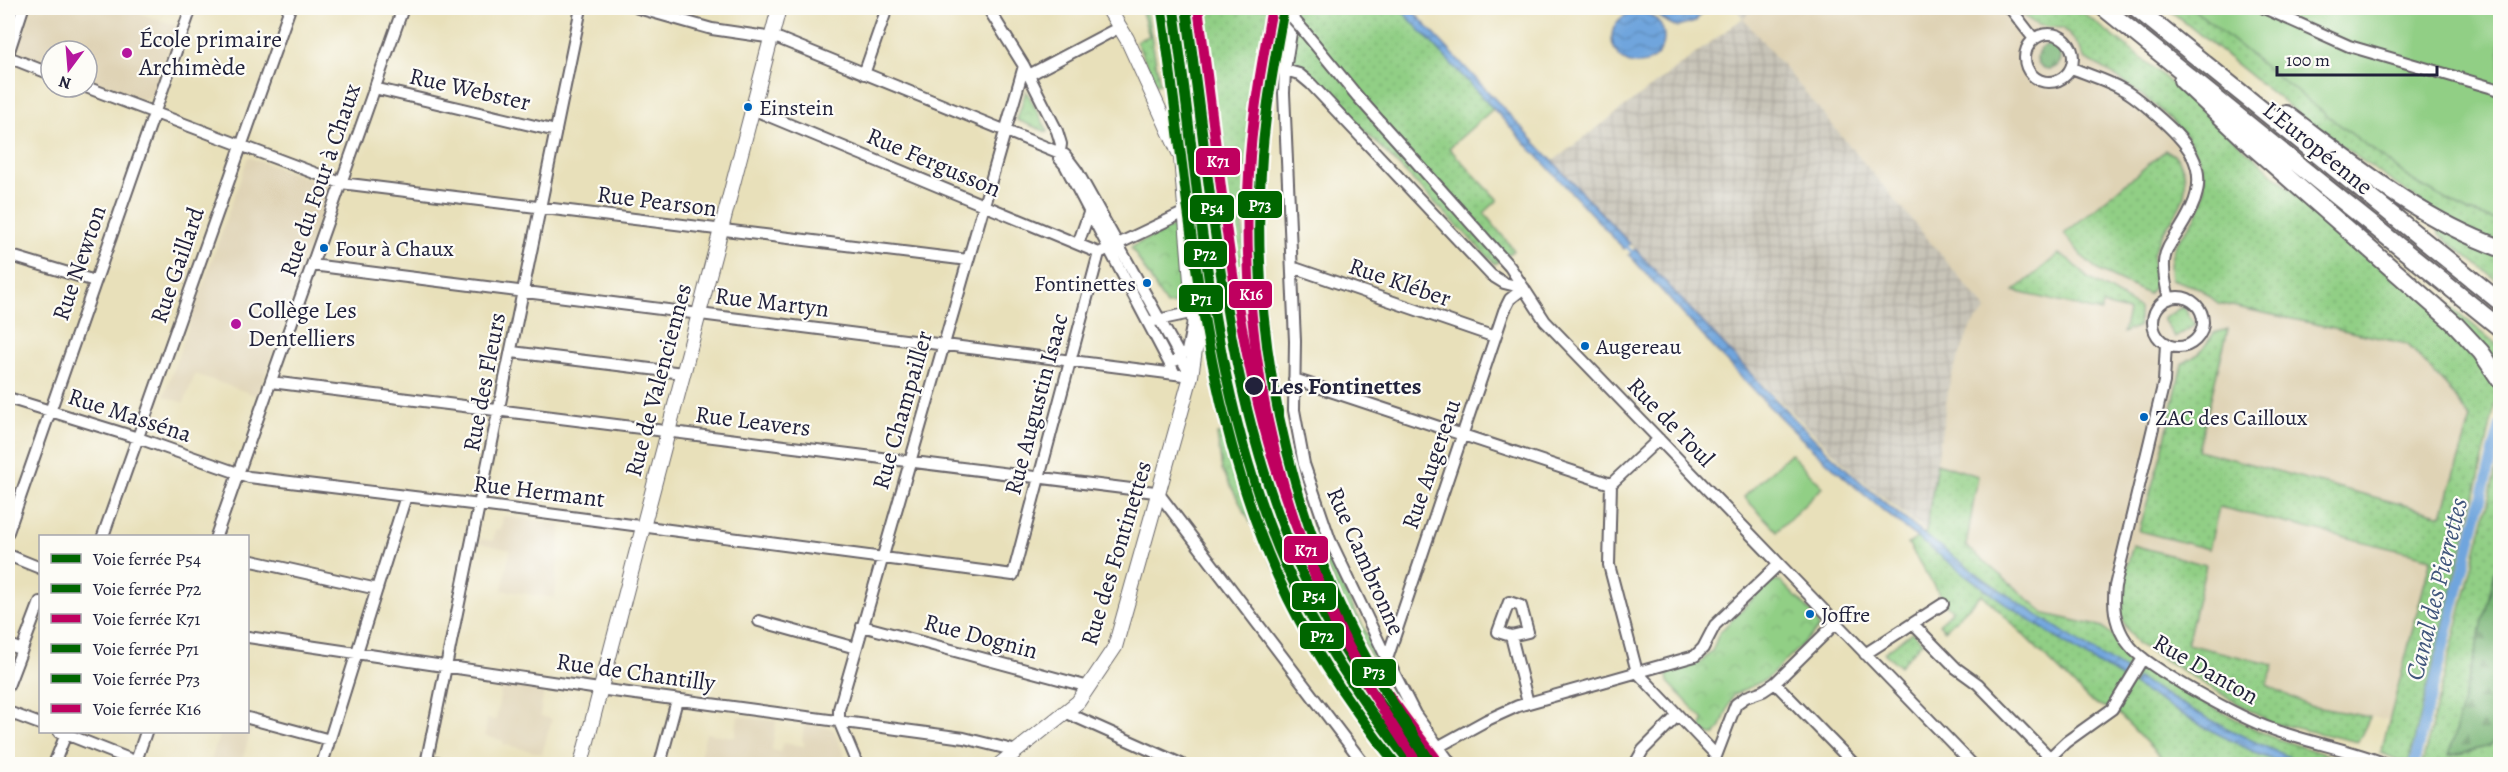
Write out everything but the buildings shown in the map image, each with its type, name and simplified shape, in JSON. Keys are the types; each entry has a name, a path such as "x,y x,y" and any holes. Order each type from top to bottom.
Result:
{"highway":[{"name":"L'Européenne","path":"2104,8 2143,37 2500,327"},
{"name":"L'Européenne","path":"2136,8 2500,302"},
{"path":"2164,29 2251,88 2417,209 2451,228 2500,248"},
{"path":"2143,37 2195,94 2454,323 2487,360 2500,380"}],"main road":[{"name":"Rue de Valenciennes","path":"581,765 779,8"},
{"name":"Rue des Fontinettes","path":"1000,765 1078,702 1117,640 1191,376 1197,334 1184,170 1179,150 1120,27 1108,8"}],"street":[{"path":"23,8 8,56 39,69"},
{"name":"Rue Newton","path":"8,532 191,8"},
{"name":"Rue Gaillard","path":"104,535 290,8"},
{"name":"Rue du Four à Chaux","path":"217,535 402,8"},
{"name":"Rue des Fleurs","path":"427,762 581,8"},
{"path":"638,8 712,29 771,37 1069,159 1077,171 1108,249"},
{"path":"864,74 887,8"},
{"path":"988,8 1026,71 1057,131 1060,155 1108,249 1175,361 1191,376"},
{"name":"Rue de Toul","path":"1284,8 1358,96 1510,267 1545,321 1865,654 1965,762"},
{"name":"Rue Cambronne","path":"1295,8 1285,70 1284,104 1295,341 1295,420 1319,514 1415,714 1451,765"},
{"path":"2010,8 2034,39"},
{"path":"2264,8 2349,46 2500,90"},
{"path":"1026,71 1120,27"},
{"path":"2048,33 2066,40 2073,53 2072,68 2062,79 2053,82 2042,81 2033,76 2027,68 2025,57 2027,47 2034,39 2048,33"},
{"path":"2072,68 2119,87 2137,98 2180,136 2194,158 2198,181 2194,201 2166,249 2163,261 2164,280 2169,299"},
{"path":"1285,70 1299,74 1311,84 1491,275 1504,284 1524,288"},
{"name":"Rue Champailler","path":"839,721 839,709 881,558 1005,132 1026,71"},
{"name":"Rue Webster","path":"374,88 556,131"},
{"name":"Rue Pearson","path":"99,92 341,183 968,260"},
{"name":"Rue Fergusson","path":"752,109 1078,244 1108,249"},
{"path":"1108,249 1187,210"},
{"path":"1078,244 1089,213"},
{"name":"Rue Augustin Isaac","path":"1013,575 1069,361 1108,249"},
{"path":"8,255 95,281"},
{"name":"Rue Martyn","path":"312,265 1191,376"},
{"name":"Rue Kléber","path":"1292,267 1495,337"},
{"name":"Rue Augereau","path":"1387,659 1495,337 1507,305 1524,288"},
{"path":"2181,297 2189,299 2199,307 2202,315 2203,327 2198,337 2183,346 2166,343 2158,336 2154,322 2158,308 2169,299 2181,297"},
{"path":"1153,321 1195,312"},
{"name":"Rue des Fontinettes","path":"1175,361 1188,348 1195,312"},
{"name":"Rue Danton","path":"2166,343 2164,382 2114,599 2116,621 2122,634 2129,646 2143,658 2215,701 2265,727 2386,765"},
{"name":"Rue Danton","path":"2164,382 2175,357 2183,346"},
{"path":"512,352 683,373"},
{"path":"1175,361 1175,374"},
{"path":"1294,379 1611,484"},
{"name":"Rue Leavers","path":"271,382 1038,476 1159,494"},
{"name":"Rue Masséna","path":"8,398 138,438 238,473"},
{"path":"1659,439 1611,484 1609,566 1637,672 1715,760 1736,704 1775,683 1836,624"},
{"name":"Rue Hermant","path":"238,473 253,477 1013,575"},
{"path":"1159,494 1364,765"},
{"path":"322,765 406,496"},
{"path":"8,555 39,568"},
{"path":"249,560 377,589"},
{"path":"1438,747 1487,720 1528,703 1695,656 1703,648 1715,625 1779,564"},
{"path":"1865,654 1943,604"},
{"path":"8,686 39,605"},
{"path":"759,621 856,648"},
{"path":"1913,624 1956,668 1978,684 2050,762 2066,742 2112,709 2143,658"},
{"name":"Rue Dognin","path":"862,626 1089,687"},
{"path":"1511,636 1528,703"},
{"name":"Rue de Chantilly","path":"249,637 677,700 964,738 1017,752"},
{"path":"8,644 21,650"},
{"path":"1775,683 1854,765"},
{"path":"660,765 677,700"},
{"path":"8,712 39,724"},
{"path":"1067,713 1181,765"},
{"path":"1635,765 1643,750 1678,716"},
{"path":"249,718 330,740"},
{"path":"839,721 857,765"},
{"path":"54,765 64,733"},
{"path":"66,733 138,764 146,733"},
{"path":"427,762 446,765"}],"shaded area":[{"name":"École primaire Archimède","path":"32,8 125,8 177,26 153,96 143,100 99,84 99,39 39,39 39,61 24,55 19,47"},
{"path":"1735,8 1756,8 1743,18"},
{"path":"1756,8 2019,8 2029,22 2063,28 2246,176 2188,283 2199,288 2218,303 2407,344 2448,388 2471,419 2388,720 2309,706 2193,648 2046,614 1929,513 1950,380 1971,326 1987,310 1743,18"},
{"path":"1743,18 1987,310 1971,326 1950,380 1926,532 1857,476 1735,357 1553,161"},
{"name":"Collège Les Dentelliers","path":"248,157 330,187 258,396 195,374 184,403 164,396"},
{"path":"503,516 561,524 555,598 502,590 510,550 479,543 480,539 493,541 495,530 501,530"},
{"path":"502,682 544,688 540,716 552,719 542,754 503,744 504,741 485,736 487,719 496,720"},
{"path":"738,716 776,721 772,750 781,752 783,743 804,746 802,741 804,724 830,728 834,730 848,764 698,764 706,733 735,737"},
{"path":"249,726 252,727 241,764 210,764 220,733 249,733"}],"green space":[{"path":"1141,8 1146,8 1160,84 1156,84 1136,41 1149,36"},
{"path":"1166,8 1175,8 1198,165 1191,166"},
{"path":"1192,8 1270,8 1259,64 1259,102 1253,103 1243,228 1249,312 1245,316 1235,311 1202,62 1199,62"},
{"path":"1288,8 1396,8 1404,13 1493,109 1449,148 1498,200 1484,213 1514,250 1495,264 1284,49 1278,48"},
{"path":"2019,8 2077,8 2154,68 2368,258 2378,247 2500,347 2495,404 2487,442 2408,764 2381,753 2431,558 2219,507 2209,549 2139,531 2163,448 2182,364 2200,353 2214,333 2228,329 2198,450 2442,515 2471,419 2448,388 2407,344 2218,303 2199,288 2171,279 2170,264 2173,252 2196,216 2204,192 2203,172 2197,154 2186,136 2171,120 2138,92 2085,58 2079,46 2063,28 2033,23"},
{"path":"2167,8 2192,8 2415,182 2469,212 2500,221 2500,283 2439,234 2436,213 2309,123"},
{"path":"2192,8 2500,8 2500,221 2469,212 2415,182"},
{"path":"2044,45 2054,45 2061,52 2061,62 2054,69 2044,69 2037,62 2037,52"},
{"path":"1026,91 1048,131 1047,132 1017,120"},
{"path":"2166,150 2182,166 2185,192 2182,202 2155,247 2153,267 2156,285 2148,294 2099,271 2083,257 2064,234"},
{"path":"1197,213 1219,349 1209,351"},
{"path":"1175,225 1180,296 1175,304 1166,305 1131,247"},
{"path":"2059,254 2070,260 2088,278 2139,308 2139,326 2123,333 2128,311 2103,305 2101,312 2014,291"},
{"path":"2183,306 2195,325 2175,338 2163,319"},
{"path":"1266,426 1269,439 1275,437 1281,467 1304,541 1294,545 1274,496 1254,430"},
{"path":"1217,434 1225,434 1243,475 1255,472 1297,581 1286,588 1222,470"},
{"path":"1790,453 1823,487 1777,531 1744,497"},
{"path":"2500,455 2500,561 2498,561 2450,756 2490,746 2500,730 2500,764 2422,764"},
{"path":"1937,463 1978,476 1966,546 2046,614 2103,627 2144,668 2185,693 2269,736 2355,764 2167,764 2117,712 2091,702 1982,594 1945,630 1939,624 1952,610 1945,604 1908,544 1926,532"},
{"path":"1299,472 1315,526 1336,574 1424,744 1437,764 1434,763 1383,678 1337,591 1313,530"},
{"path":"2133,545 2206,565 2187,644 2274,665 2267,685 2309,706 2370,717 2358,742 2269,722 2139,645 2129,633 2121,609 2122,585"},
{"path":"1308,553 1327,598 1363,670 1360,671 1356,666 1321,604 1299,558"},
{"path":"2498,561 2500,561 2500,730 2490,746 2449,756"},
{"path":"1781,582 1816,617 1819,628 1767,679 1733,695 1720,729 1715,735 1710,735 1702,730 1703,719 1668,682 1667,675 1671,670 1701,662 1712,651 1719,633 1768,583"},
{"path":"1313,617 1341,667 1336,671 1306,622"},
{"path":"1912,632 1922,642 1900,666 1884,653"}],"water":[{"path":"1396,8 1410,8 1630,244 1624,249 1404,13"},
{"path":"1655,8 1705,8 1695,22 1677,27 1661,19"},
{"path":"1638,12 1648,14 1656,20 1662,28 1664,38 1662,48 1656,56 1648,62 1638,64 1628,62 1620,56 1614,48 1612,38 1614,28 1620,20 1628,14"},
{"path":"1635,249 1775,399 1858,480 1932,541 2010,597 2131,674 2126,681 2044,630 1965,575 1852,484 1792,429 1721,355 1629,255"},
{"path":"2137,678 2220,725 2306,764 2284,764 2260,755 2202,726 2133,685"}],"waterway":[{"path":"1624,244 1634,254"},
{"name":"Canal des Pierrettes","path":"2414,764 2500,425"}],"rail line":[{"name":"P54","path":"1186,8 1224,292 1253,431 1273,499 1299,566 1326,619 1373,693 1426,764"},
{"name":"K71","path":"1198,8 1235,290 1264,428 1285,496 1311,562 1351,639 1400,711 1435,757"},
{"name":"K16","path":"1272,8 1254,119 1248,213 1253,327 1261,384 1272,440 1287,495 1326,603 1357,666 1418,764"},
{"name":"P73","path":"1284,8 1266,119 1259,212 1260,269 1272,382 1298,493 1337,599 1369,663 1432,764"},
{"name":"P72","path":"1174,10 1212,296 1241,438 1262,506 1289,573 1315,624 1360,696 1411,764"},
{"name":"P71","path":"1162,11 1201,299 1230,441 1251,510 1278,577 1316,651 1362,720 1396,764"}],"place":[{"name":"École primaire Archimède","path":"127,53"},
{"name":"Einstein","path":"748,107"},
{"name":"Four à Chaux","path":"324,248"},
{"name":"Fontinettes","path":"1147,283"},
{"name":"Collège Les Dentelliers","path":"236,324"},
{"name":"Augereau","path":"1585,346"},
{"name":"Les Fontinettes","path":"1254,386"},
{"name":"ZAC des Cailloux","path":"2144,417"},
{"name":"Joffre","path":"1810,614"}]}
